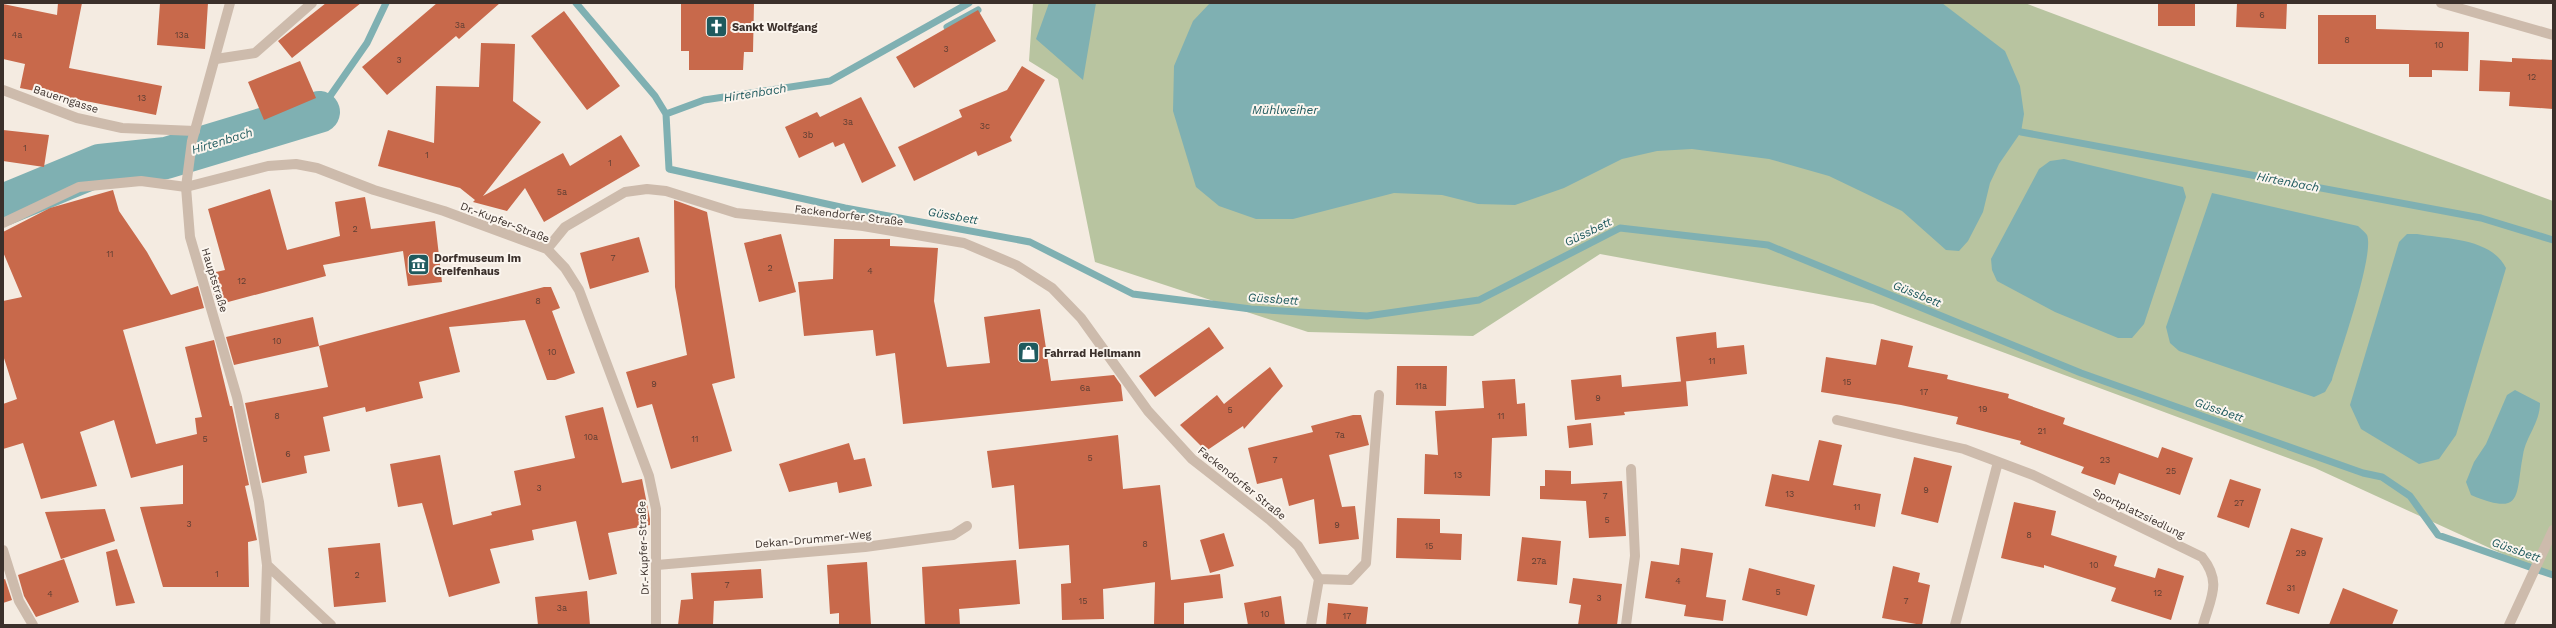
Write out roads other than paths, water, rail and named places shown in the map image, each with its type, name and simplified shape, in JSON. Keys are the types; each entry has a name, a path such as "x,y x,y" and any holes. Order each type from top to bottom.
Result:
{"street":[{"name":"Hauptstraße","path":"230,3 216,59 192,142 187,170 186,187 190,237 237,397 259,502 267,565 265,625"},
{"path":"216,59 255,53 312,3"},
{"path":"2441,3 2553,35"},
{"name":"Bauerngasse","path":"3,90 77,118 114,126 195,131"},
{"name":"Dr.-Kupfer-Straße","path":"186,187 268,166 296,164 310,166 547,249 565,268 579,290 649,476 656,509 656,625"},
{"path":"3,223 79,187 141,182 186,187"},
{"name":"Fackendorfer Straße","path":"547,249 565,227 625,192 647,189 666,191 736,213 863,226 964,243 1016,265 1052,288 1080,318 1148,411 1192,459 1270,520 1298,546 1318,579"},
{"path":"1311,625 1318,579 1350,580 1366,563 1379,395"},
{"name":"Sportplatzsiedlung","path":"1837,420 1964,449 2033,475 2202,558 2212,569 2215,584 2203,625"},
{"path":"1955,625 1998,462"},
{"path":"1626,625 1635,556 1631,469"},
{"name":"Dekan-Drummer-Weg","path":"657,565 865,547 953,535 967,526"},
{"path":"2510,625 2553,530"},
{"path":"3,550 19,601 33,625"},
{"path":"267,565 331,625"}],"water":[{"path":"1049,3 1096,3 1083,80 1036,39"},
{"name":"Mühlweiher","path":"1210,3 1942,3 2005,51 2020,86 2024,114 2021,132 1999,164 1990,183 1983,212 1968,241 1959,251 1946,250 1902,211 1829,176 1769,159 1692,149 1657,151 1622,159 1564,188 1515,205 1478,204 1442,195 1394,193 1293,219 1256,219 1219,206 1196,187 1173,111 1174,66 1193,21"},
{"path":"2064,159 2183,187 2186,197 2144,324 2132,338 2118,338 2055,312 1997,281 1992,270 1991,259 2039,169 2050,161"},
{"path":"2212,193 2358,226 2367,235 2368,246 2366,262 2355,306 2332,380 2325,392 2314,397 2179,351 2170,343 2166,327"},
{"path":"2407,234 2454,239 2479,245 2499,258 2506,268 2456,435 2439,459 2419,464 2361,429 2350,405 2399,242"},
{"path":"2515,390 2540,403 2538,417 2523,455 2519,482 2514,499 2509,503 2500,504 2471,495 2466,482 2474,462 2486,444 2507,395"}],"waterway":[{"name":"Hirtenbach","path":"319,112 367,43 386,3"},
{"name":"Hirtenbach","path":"576,3 655,96 666,114"},
{"name":"Hirtenbach","path":"666,114 704,100 830,81 969,3"},
{"path":"947,27 978,10"},
{"name":"Hirtenbach","path":"3,205 100,165 166,158 319,112"},
{"name":"Güssbett","path":"666,114 669,169 845,208 1030,242 1133,294 1251,309 1367,316 1479,300 1620,228 1768,245 2081,373 2363,473 2382,477 2410,496 2438,535 2553,575"},
{"name":"Hirtenbach","path":"2021,132 2481,218 2553,240"}],"place":[{"name":"Sankt Wolfgang","path":"717,27"},
{"name":"Dorfmuseum im Greifenhaus","path":"419,264"},
{"name":"Fahrrad Heilmann","path":"1028,353"}]}
